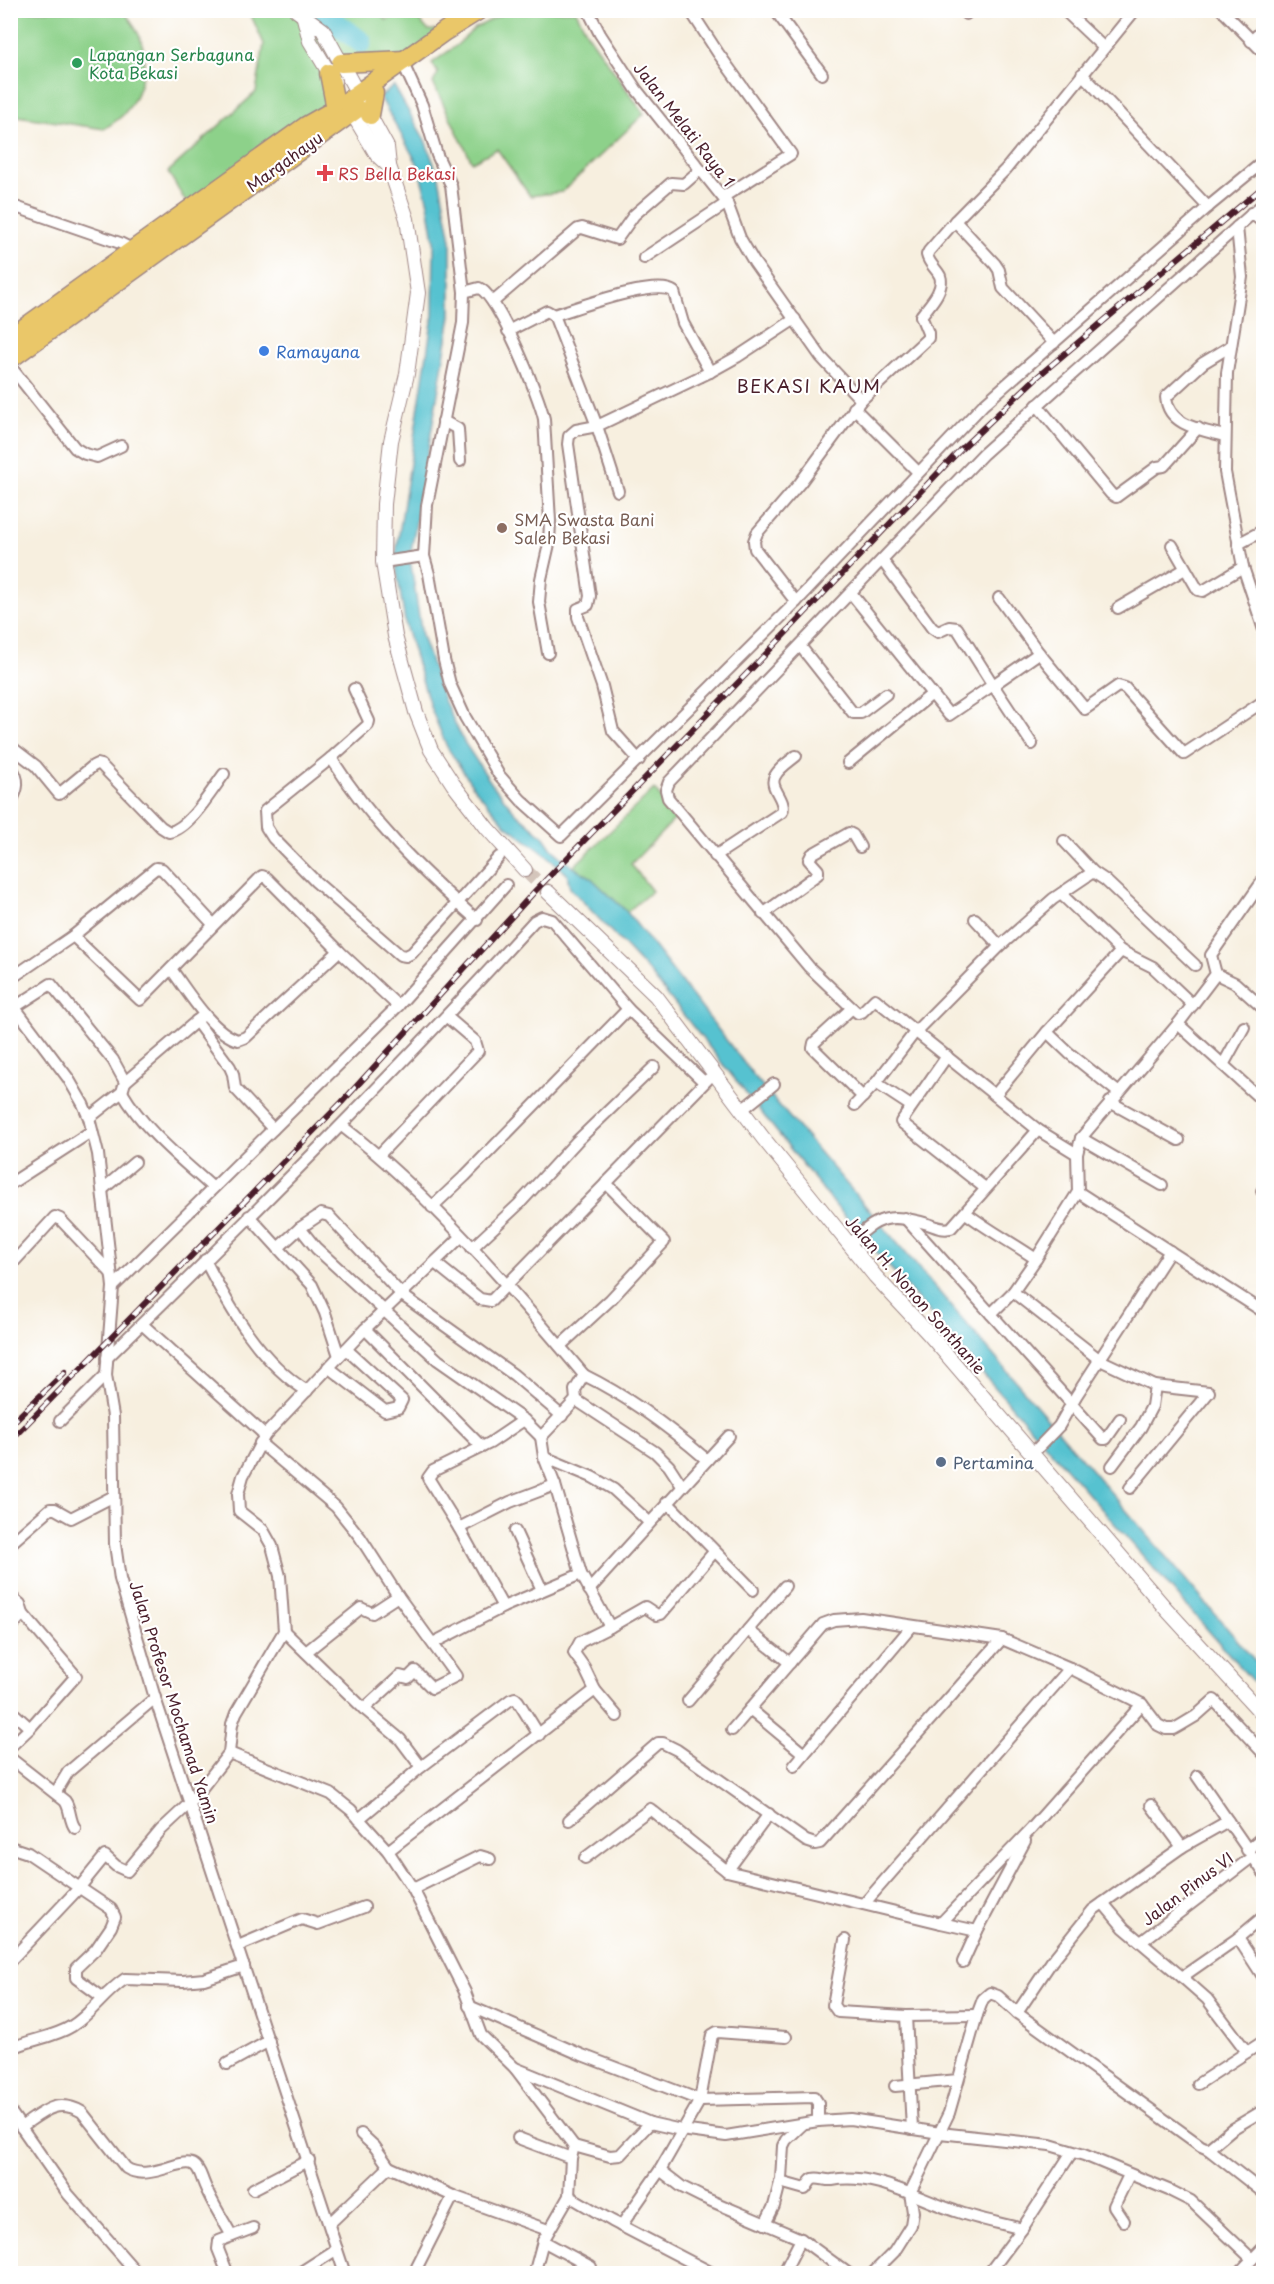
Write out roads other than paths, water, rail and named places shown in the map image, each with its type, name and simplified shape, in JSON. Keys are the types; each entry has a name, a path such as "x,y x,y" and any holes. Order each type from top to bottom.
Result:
{"main road":[{"path":"355,108 335,68 405,65 448,39 473,15"},
{"path":"10,338 58,314 114,274 306,126 355,108 445,31 473,15"},
{"path":"12,365 58,314"}],"street":[{"name":"Jalan Melati Raya 1","path":"588,10 600,34 636,89 725,200 746,249 821,357 858,404 918,472"},
{"path":"644,258 791,154 690,10"},
{"path":"775,10 822,74"},
{"path":"1064,10 1103,47"},
{"path":"795,603 756,551 754,537 800,483 858,404 928,338 921,316 937,294 940,281 927,255 1051,116 1103,47 1135,10"},
{"path":"1222,10 1263,53"},
{"path":"300,14 323,30 335,68 377,155 388,166 408,219 418,293 407,374 391,441 384,504 383,562 395,636 416,712 431,750 453,784 487,828 525,870"},
{"path":"1251,40 1263,29"},
{"path":"405,65 422,105 433,144 451,185 464,292 463,323 427,505 424,556 447,673 465,717 499,775 542,821 561,836 795,603 982,405 1208,207 1263,162"},
{"path":"1082,74 1208,207"},
{"path":"493,302 578,229 582,228 616,239 634,215 671,183 684,184 700,170"},
{"path":"1077,1154 1038,1130 875,999 861,1012 858,1013 852,1008 809,967 763,914 668,798 667,787 669,782 801,647 983,454 1263,203"},
{"path":"10,205 120,243 126,246 134,259"},
{"path":"1251,213 1263,223"},
{"path":"955,221 995,264 999,270 1003,288 1054,344"},
{"path":"1237,227 1242,277 1227,373 1225,436 1227,491 1243,567 1263,630"},
{"path":"464,292 475,288 482,289 493,302 536,392 544,419 550,521 549,544 541,579 539,602 548,653"},
{"path":"508,331 547,312 554,315 646,288 670,289 674,292 683,323 710,372"},
{"path":"554,315 597,426 618,490"},
{"path":"639,760 613,731 602,686 578,617 578,609 588,605 590,596 570,434 576,430 597,426 710,372 795,319"},
{"path":"1225,436 1178,421 1169,409 1166,397 1203,363 1231,346"},
{"path":"12,365 80,452 97,457 121,446"},
{"path":"1037,405 1111,494 1116,497 1157,467 1164,466 1198,428"},
{"path":"443,421 458,429 460,461"},
{"path":"1238,544 1262,534"},
{"path":"1172,545 1196,589 1203,591 1243,567"},
{"path":"383,562 424,556"},
{"path":"882,560 932,628 938,632 948,627 957,628 1032,744"},
{"path":"1118,608 1185,569"},
{"path":"851,594 949,714 1039,653"},
{"path":"999,598 1084,709 1118,686 1125,688 1184,754 1263,700"},
{"path":"801,647 854,713 861,713 886,694"},
{"path":"354,689 368,720 368,725 265,811 268,833 316,882 401,956 409,955 499,857"},
{"path":"848,763 932,694"},
{"path":"10,746 36,766 58,794 93,766 101,765 161,827 169,832 186,822 224,774"},
{"path":"715,856 782,812 783,804 774,785 774,776 796,756"},
{"path":"331,758 348,785 385,832 406,855 477,920"},
{"path":"10,767 16,773 18,784 10,803"},
{"path":"763,914 818,874 818,870 809,860 812,854 849,833 853,835 860,847"},
{"path":"1064,841 1093,872 1195,965"},
{"path":"10,979 72,936 156,868 162,870 213,924"},
{"path":"855,1105 876,1083 915,1032 1000,946 1061,894 1093,872"},
{"path":"72,936 140,1000 260,877 265,877 398,1006"},
{"path":"1263,879 1211,955 1216,974 1235,983 1263,1009"},
{"path":"113,1287 398,1006 506,885"},
{"name":"Jalan H. Nonon Sonthanie","path":"548,892 656,996 709,1077 747,1106 984,1397 1036,1449 1167,1610 1263,1716"},
{"path":"1061,894 1120,951 1153,967 1193,1005"},
{"path":"107,1358 342,1126 447,1017 534,921 542,917 552,920 628,1009 709,1077 491,1301 484,1300 435,1263"},
{"path":"975,919 1000,946"},
{"path":"201,1018 233,1039 243,1040 339,951"},
{"path":"995,1095 1047,1032 1120,951"},
{"path":"171,969 230,1067 235,1088 273,1128"},
{"path":"991,1314 1013,1292 1036,1260 1078,1192 1077,1154 1081,1138 1178,1024 1216,974"},
{"path":"13,1009 49,984 53,985 114,1060 123,1087 137,1114 163,1142 213,1188"},
{"path":"852,1008 814,1043 813,1048 863,1097"},
{"name":"Jalan Profesor Mochamad Yamin","path":"13,1009 68,1078 89,1118 98,1154 113,1287 106,1375 113,1416 118,1569 155,1698 345,2274"},
{"path":"432,1207 628,1009"},
{"path":"379,1155 478,1051 475,1041 447,1017"},
{"path":"89,1118 201,1018"},
{"path":"1178,1024 1263,1102"},
{"path":"1223,1065 1244,1027"},
{"path":"1047,1032 1069,1053 1119,1093"},
{"path":"947,1056 901,1119 902,1124 986,1188"},
{"path":"472,1248 519,1204 577,1141 654,1067"},
{"path":"876,1083 911,1106"},
{"path":"747,1106 772,1086"},
{"path":"1110,1102 1179,1140"},
{"path":"342,1126 379,1155 472,1248 584,1375 608,1386 636,1405 676,1433 707,1460"},
{"path":"854,1240 879,1220 905,1218 946,1229 951,1228 1038,1130"},
{"path":"10,1184 92,1131"},
{"path":"1081,1138 1162,1185"},
{"path":"102,1189 135,1162"},
{"path":"560,1346 610,1300 664,1242 606,1183"},
{"path":"1078,1192 1263,1312"},
{"path":"966,1213 993,1234 1012,1242 1036,1260"},
{"path":"278,1248 300,1228 321,1215 329,1216 402,1295 514,1375 562,1416"},
{"path":"249,1216 312,1285 343,1353 402,1400 398,1408 385,1411 327,1367"},
{"path":"10,1266 55,1217 60,1219 111,1273"},
{"path":"905,1218 1105,1440 1120,1419"},
{"path":"300,1228 316,1248 438,1360 524,1420 541,1437 544,1456 555,1485 581,1574 610,1627"},
{"path":"10,1961 79,1888 105,1856 116,1866 127,1871 161,1830 190,1802 229,1753 232,1724 236,1713 284,1631 280,1576 272,1546 263,1530 239,1510 238,1494 243,1476 262,1439 327,1367 461,1237"},
{"path":"1036,1449 1059,1426 1170,1251"},
{"path":"205,1260 220,1290 250,1336 281,1371 307,1391"},
{"path":"1013,1292 1100,1360 1155,1386 1209,1392 1130,1488"},
{"path":"142,1324 336,1507 360,1537 398,1596 454,1672 456,1678 432,1688 415,1671 408,1677 400,1676 364,1709"},
{"path":"365,1329 482,1447"},
{"path":"60,1421 106,1375"},
{"path":"541,1437 576,1400 575,1390 584,1375"},
{"path":"1112,1466 1141,1427 1152,1406 1155,1386"},
{"path":"576,1400 655,1452 669,1466 682,1486"},
{"path":"503,1607 459,1528 429,1481 429,1476 433,1470 482,1447 524,1420"},
{"path":"589,1590 729,1436"},
{"path":"544,1456 592,1477 612,1489 649,1522"},
{"path":"459,1528 510,1502 555,1485"},
{"path":"10,1544 50,1509 72,1518 114,1496"},
{"path":"667,1502 753,1590"},
{"path":"515,1531 542,1590"},
{"path":"617,1716 595,1690 592,1680 574,1651 580,1642 645,1607 657,1615 661,1614 714,1551"},
{"path":"433,1643 503,1607 581,1574"},
{"path":"688,1701 785,1586"},
{"path":"10,1596 20,1604 23,1614 76,1676 10,1747"},
{"path":"306,1652 361,1608 372,1613 398,1596"},
{"path":"10,1628 23,1614"},
{"path":"732,1730 823,1624 834,1620 861,1618 1002,1639 1071,1668 1142,1704 1158,1725 1166,1729 1174,1728 1196,1716 1214,1700 1263,1754"},
{"path":"794,1766 912,1626"},
{"path":"748,1630 790,1663"},
{"path":"284,1631 364,1709 400,1739 421,1767"},
{"path":"569,1820 660,1743 677,1749 806,1841 820,1843 1002,1639"},
{"path":"864,1904 1071,1668"},
{"path":"388,1851 595,1690"},
{"path":"56,1792 68,1772 155,1698"},
{"path":"359,1819 421,1767 514,1698 539,1735"},
{"path":"941,1923 1032,1828 1142,1704"},
{"path":"10,1710 30,1728"},
{"path":"750,1710 804,1754"},
{"path":"229,1753 318,1787 340,1800 388,1851 413,1889 465,1992 481,2035 515,2068 574,2146 599,2154 620,2156 650,2123"},
{"path":"10,1758 56,1792 69,1806 75,1828"},
{"path":"1197,1776 1263,1874"},
{"path":"1151,1805 1182,1847"},
{"path":"585,1858 650,1809 727,1871 977,1931"},
{"path":"727,1871 769,1814"},
{"path":"1017,2013 1083,1922 1103,1903 1182,1847 1228,1821"},
{"path":"963,1962 1032,1828"},
{"name":"Jalan Pinus VI","path":"1141,1942 1249,1854 1263,1836"},
{"path":"10,1847 28,1853 111,1909 115,1917 104,1937 96,1949 81,1961 75,1973 76,1978 102,1997"},
{"path":"413,1889 480,1856 490,1859"},
{"path":"1103,1903 1114,1918 1207,1999 1247,2052"},
{"path":"238,1946 302,1919 318,1924 364,1907"},
{"path":"1182,1977 1238,1938 1263,1916"},
{"path":"1238,1938 1263,1977"},
{"path":"845,1940 833,2005 835,2010 906,2016 977,2015"},
{"path":"10,2049 20,2044 51,2037 74,2025 102,1997 125,1979 183,1981 204,1979 244,1966"},
{"path":"872,2274 894,2252 911,2226 913,2212 910,2193 949,2113 983,1999 993,1993 1017,2013 1191,2139 1209,2149 1263,2193"},
{"path":"469,2006 582,2055 700,2100 810,2095 817,2099 818,2121"},
{"path":"906,2016 912,2128"},
{"path":"621,2226 660,2170 700,2100 712,2035 714,2033 786,2037"},
{"path":"227,2064 269,2041"},
{"path":"1198,2084 1263,2041"},
{"path":"515,2068 650,2123 681,2130 726,2136 818,2121 850,2119 940,2133 1050,2145 1092,2158 1191,2201 1252,2259"},
{"path":"895,2086 958,2080"},
{"path":"21,2127 51,2106 74,2107 82,2112 126,2168 133,2173 156,2172 187,2162 194,2164 232,2236"},
{"path":"1209,2149 1232,2129 1263,2110"},
{"path":"12,2116 68,2194 138,2274"},
{"path":"765,2224 774,2206 780,2182 783,2146 786,2140 803,2124"},
{"path":"361,2134 375,2147 390,2167 453,2196 548,2230"},
{"path":"518,2138 571,2158"},
{"path":"537,2274 536,2267 543,2241 569,2196 574,2146"},
{"path":"992,2269 1022,2229 1072,2152"},
{"path":"253,2189 309,2160"},
{"path":"330,2223 390,2167"},
{"path":"660,2170 682,2187 702,2198 801,2239 849,2274"},
{"path":"1124,2221 1114,2206 1129,2175"},
{"path":"780,2182 805,2189 816,2178 832,2180 857,2178 910,2193 955,2211 1022,2229"},
{"path":"417,2274 417,2267 453,2196"},
{"path":"569,2196 707,2272"},
{"path":"228,2274 217,2246 219,2241 253,2228"},
{"path":"783,2274 801,2239"},
{"path":"543,2241 591,2267"},
{"path":"298,2274 337,2249"},
{"path":"1238,2274 1262,2250"}],"water":[{"path":"394,86 425,140 439,177 451,240 451,316 410,558 422,636 444,700 464,742 492,784 515,812 543,836 552,849 573,867 589,876 627,912 755,1077 1263,1670 1263,1693 836,1206 650,973 570,888 567,874 506,825 474,788 447,747 431,709 406,628 395,560 433,315 434,240 428,203 417,163 380,97"}],"waterway":[{"path":"319,10 361,42"}],"tunnel":[{"path":"525,870 548,892"}],"railway":[{"path":"10,1441 342,1102 536,890 959,451 1036,378 1264,186"},
{"path":"10,1425 65,1372"}],"place":[{"name":"Lapangan Serbaguna Kota Bekasi","path":"77,63"},
{"name":"RS Bella Bekasi","path":"325,173"},
{"name":"Ramayana","path":"264,351"},
{"name":"SMA Swasta Bani Saleh Bekasi","path":"502,528"},
{"name":"Pertamina","path":"941,1462"}],"district":[{"name":"BEKASI KAUM","path":"809,385"}]}
